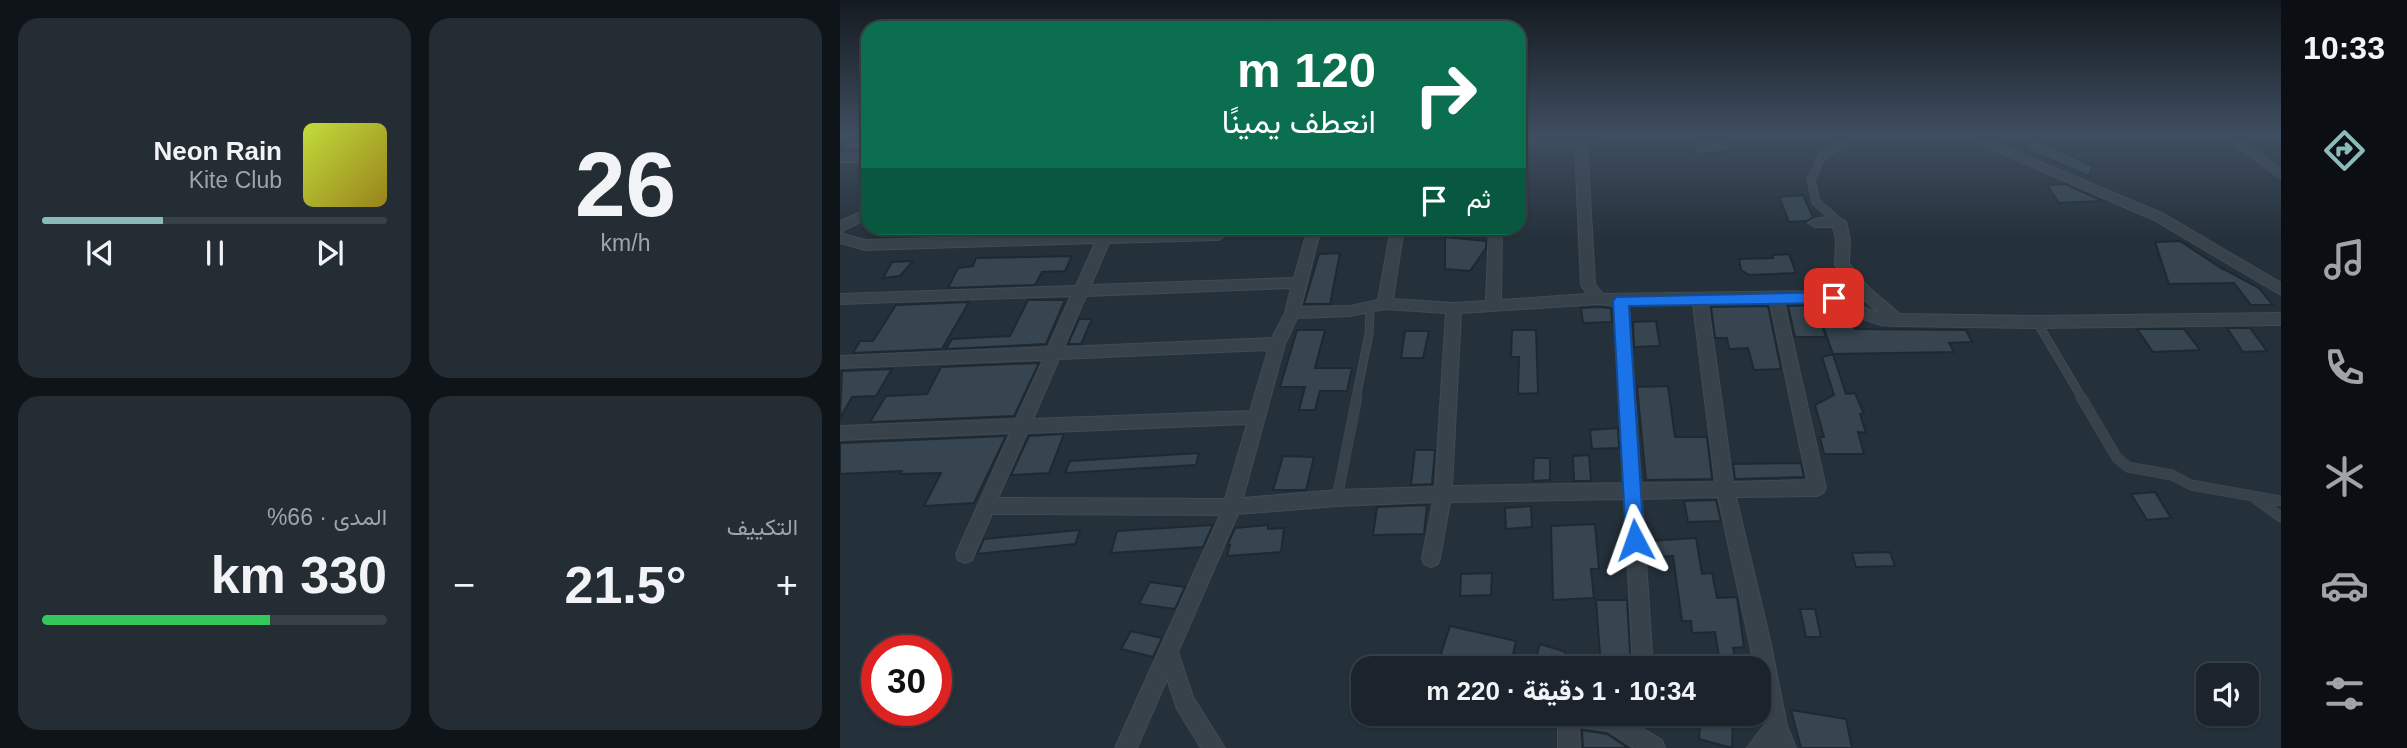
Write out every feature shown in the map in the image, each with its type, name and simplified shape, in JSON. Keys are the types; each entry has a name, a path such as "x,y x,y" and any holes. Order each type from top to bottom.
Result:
{"street":[{"path":"1582,171 1588,285 1599,299"},
{"path":"2050,171 2159,217 2279,293"},
{"path":"840,227 861,216"},
{"path":"1815,223 1839,222 1843,240 1842,265 1864,292 1897,320"},
{"path":"840,238 865,245 1067,235"},
{"path":"965,554 1106,235"},
{"path":"1126,748 1232,507 1277,344 1292,313 1313,235"},
{"path":"1377,306 1395,235"},
{"path":"1493,307 1496,235"},
{"path":"1092,265 1100,277 1118,289"},
{"path":"840,299 1298,283"},
{"path":"986,506 1232,507 1336,498 1443,494 1817,488 1776,298"},
{"path":"1292,313 1377,306 1493,307 1599,299 1834,298 1856,311 1881,319 1897,320 2037,322 2281,319"},
{"path":"1700,300 1725,488 1760,640 1776,727 1785,748"},
{"path":"1621,301 1642,656"},
{"path":"1430,558 1443,494 1454,308"},
{"path":"840,362 1277,344"},
{"path":"840,433 1258,417"},
{"path":"1168,652 1184,702 1211,746"},
{"path":"1567,726 1569,748"},
{"path":"1619,726 1654,748"},
{"path":"1758,748 1776,727"}],"lane":[{"path":"1815,171 1811,180 1816,202 1839,222"},
{"path":"1336,498 1377,306"},
{"path":"2037,322 2117,458 2128,467 2172,475 2191,485 2217,492 2281,502"},
{"path":"2281,502 2253,498 2281,517"}],"building":[{"path":"2077,171 2091,171 2089,176"},
{"path":"2065,184 2103,201 2059,203 2047,185"},
{"path":"1803,195 1813,217 1807,221 1789,222 1779,197"},
{"path":"1445,237 1486,241 1486,248 1470,271 1445,269"},
{"path":"2180,241 2224,270 2222,268 2259,288 2273,305 2251,305 2234,283 2169,284 2155,242"},
{"path":"1340,253 1330,304 1304,304 1319,254"},
{"path":"1789,254 1796,273 1749,275 1741,270 1739,259 1773,258 1772,255"},
{"path":"1072,256 1065,271 1042,272 1035,285 948,288 958,268 973,266 976,258"},
{"path":"913,261 900,276 883,278 892,262"},
{"path":"1028,300 1065,300 1046,344 946,349 952,339 1010,336"},
{"path":"969,302 942,349 853,353 860,341 873,341 896,305"},
{"path":"1815,305 1826,337 1795,337 1788,306"},
{"path":"1768,306 1781,369 1754,370 1748,348 1729,349 1727,338 1715,338 1711,307"},
{"path":"1581,308 1611,308 1612,322 1583,323"},
{"path":"1079,319 1092,319 1081,344 1068,344"},
{"path":"1656,321 1660,346 1634,347 1633,322"},
{"path":"1853,325 1855,329 1966,330 1972,342 1949,343 1954,352 1833,354 1823,326"},
{"path":"2227,328 2250,328 2267,351 2243,352"},
{"path":"2137,329 2184,329 2200,350 2153,352"},
{"path":"1297,330 1325,330 1315,368 1352,368 1347,391 1320,391 1315,410 1299,410 1305,387 1280,387"},
{"path":"1512,330 1536,330 1538,393 1518,394 1519,357 1511,357"},
{"path":"1405,331 1429,331 1423,358 1401,358"},
{"path":"1833,354 1846,394 1855,393 1864,414 1860,414 1866,433 1858,432 1864,454 1824,454 1820,437 1824,437 1815,405 1834,395 1822,357"},
{"path":"1039,363 1014,416 870,422 886,396 927,394 941,367"},
{"path":"892,369 876,396 852,397 840,418 842,371"},
{"path":"1668,386 1675,437 1707,437 1712,479 1646,480 1637,387"},
{"path":"1618,428 1619,448 1592,449 1590,430"},
{"path":"1064,434 1049,473 1011,475 1029,436"},
{"path":"1006,436 974,503 924,506 941,473 900,474 902,471 840,474 840,443"},
{"path":"1415,450 1435,450 1432,484 1411,485"},
{"path":"1199,453 1196,465 1065,473 1070,461"},
{"path":"1589,455 1591,481 1574,481 1573,456"},
{"path":"1283,456 1314,457 1306,490 1273,490"},
{"path":"1534,458 1550,458 1550,480 1533,481"},
{"path":"1801,463 1804,477 1735,479 1733,464"},
{"path":"2155,492 2171,518 2147,520 2131,494"},
{"path":"1716,500 1721,521 1688,522 1684,501"},
{"path":"1427,505 1424,534 1373,535 1377,507"},
{"path":"1531,506 1532,527 1506,529 1505,508"},
{"path":"1595,524 1599,569 1591,569 1594,598 1553,600 1551,526"},
{"path":"1213,525 1203,547 1111,553 1117,531"},
{"path":"1268,525 1268,529 1284,528 1281,552 1227,556 1230,545 1227,546 1235,528"},
{"path":"1080,530 1075,544 977,554 984,539"},
{"path":"1696,538 1702,574 1712,573 1717,598 1737,597 1744,647 1733,648 1735,656 1719,656 1715,632 1692,633 1691,621 1682,621 1673,556 1651,557 1649,541"},
{"path":"1890,552 1895,566 1856,567 1852,553"},
{"path":"1492,573 1491,595 1460,596 1461,574"},
{"path":"1150,582 1185,587 1175,609 1139,604"},
{"path":"1596,600 1627,600 1630,656 1600,656"},
{"path":"1800,609 1815,609 1821,637 1806,637"},
{"path":"1450,626 1516,641 1513,656 1440,656"},
{"path":"1131,631 1162,638 1153,657 1121,649"},
{"path":"1540,644 1566,652 1565,656 1536,656"},
{"path":"1791,710 1846,719 1852,748 1801,748"},
{"path":"1700,726 1733,726 1732,748 1699,739"},
{"path":"1582,730 1607,734 1628,748 1583,748"}],"route":[{"path":"1635,540 1621,301 1818,296 1834,298"}]}
